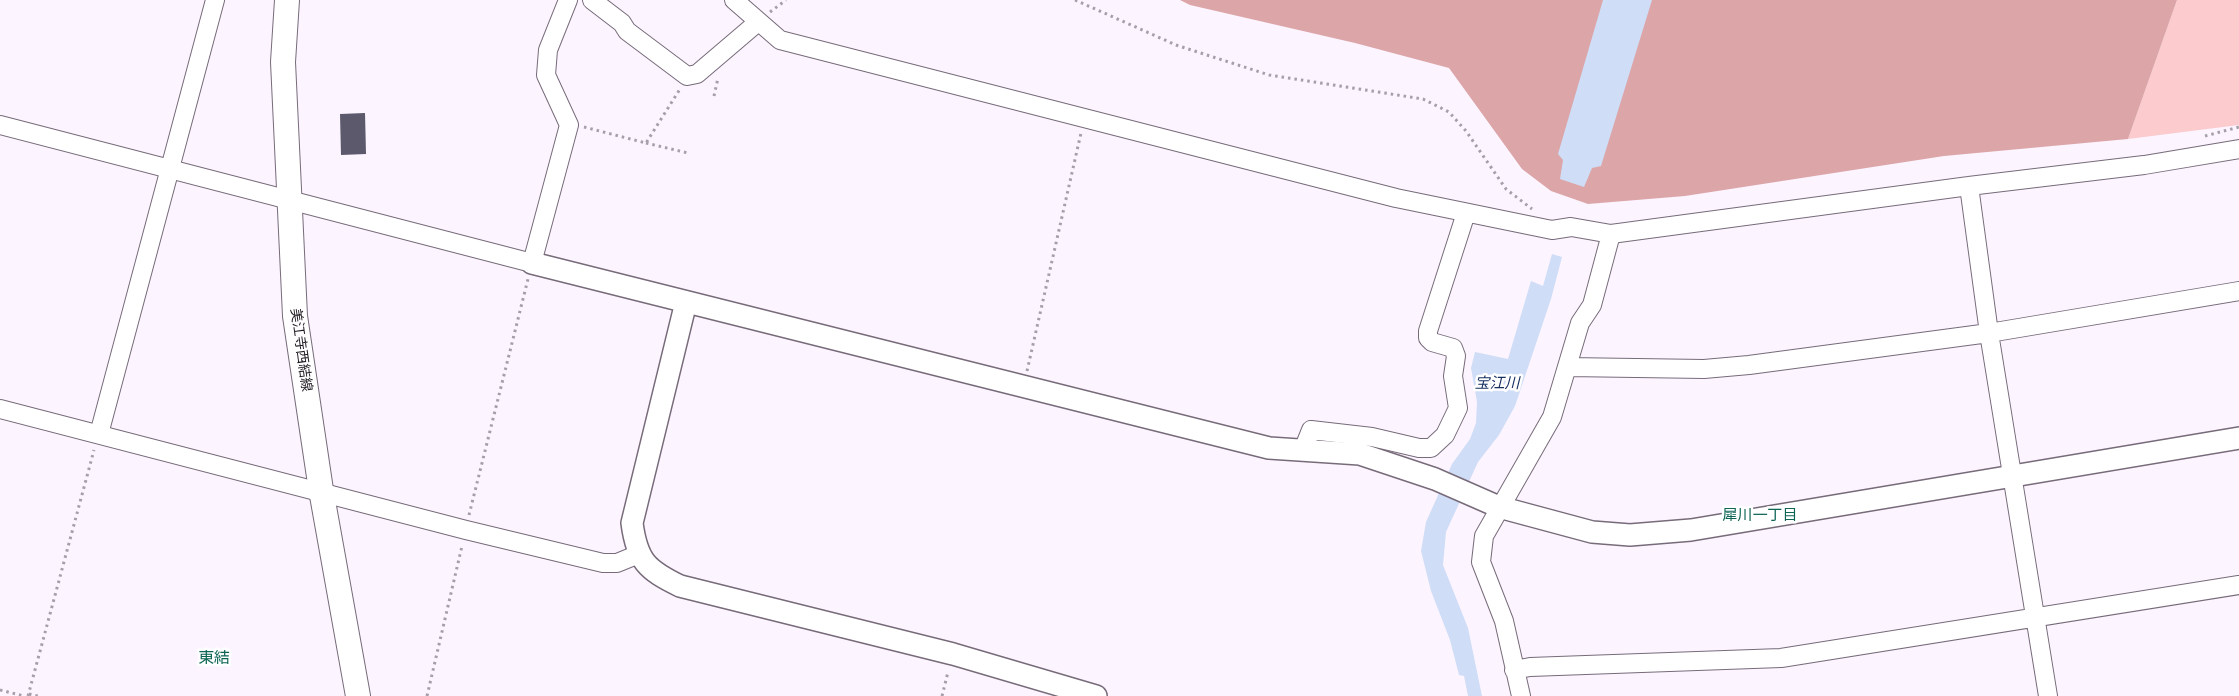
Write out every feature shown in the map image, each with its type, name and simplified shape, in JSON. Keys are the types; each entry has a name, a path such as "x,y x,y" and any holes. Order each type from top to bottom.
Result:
{"main road":[{"name":"美江寺西結線","path":"287,0 283,62 295,316 321,490 358,696"}],"street":[{"path":"99,434 216,0"},
{"path":"532,264 569,125 546,75 548,50 568,0"},
{"path":"592,0 622,23 627,31 687,76 697,74 758,22"},
{"path":"734,0 780,40 1396,198 1552,230 1571,227 1611,234 1969,186 2144,165 2239,149"},
{"path":"0,125 171,168 532,264 1269,448 1360,454 1435,479 1494,505 1592,532 1630,535 1691,530 2239,438"},
{"path":"1969,186 1989,333 2048,696"},
{"path":"1303,450 1311,430 1372,437 1419,448 1431,448 1445,435 1458,408 1453,376 1456,356 1453,348 1432,342 1428,338 1428,331 1466,213"},
{"path":"1521,696 1504,621 1481,562 1484,536 1494,505 1552,418 1580,323 1592,305 1611,234"},
{"path":"1568,367 1704,369 1989,333 2239,291"},
{"path":"686,302 632,523 635,546 656,575 680,586 953,654 1096,696"},
{"path":"0,409 321,490 466,530 603,563 617,564 639,554"},
{"path":"1514,670 1530,667 1782,658 2239,585"}],"path":[{"path":"1075,0 1176,45 1269,75 1422,99 1449,112 1466,131 1506,189 1535,210"},
{"path":"646,144 687,76"},
{"path":"1023,388 1085,118"},
{"path":"569,125 577,125 646,144 688,153"},
{"path":"427,696 532,264"},
{"path":"38,696 29,695 99,434"},
{"path":"942,696 953,654"},
{"path":"0,690 24,696"}],"shaded area":[{"path":"1180,0 2177,0 2128,139 1944,156 1685,196 1588,204 1551,191 1522,169 1449,68 1355,43 1190,5"},
{"path":"2177,0 2239,0 2239,125 2128,139"}],"water":[{"path":"1603,0 1652,0 1601,166 1592,168 1584,187 1560,179 1563,160 1558,154"},
{"name":"宝江川","path":"1552,254 1562,257 1551,299 1515,406 1499,435 1478,462 1446,532 1443,565 1468,628 1482,696 1468,696 1464,676 1459,675 1450,640 1431,591 1421,551 1426,522 1452,464 1470,439 1476,423 1477,402 1471,368 1475,352 1508,359 1531,281 1543,286"}],"building":[{"path":"365,113 366,154 341,155 340,114"}],"district":[{"name":"犀川一丁目","path":"1760,515"},
{"name":"東結","path":"214,658"}]}
